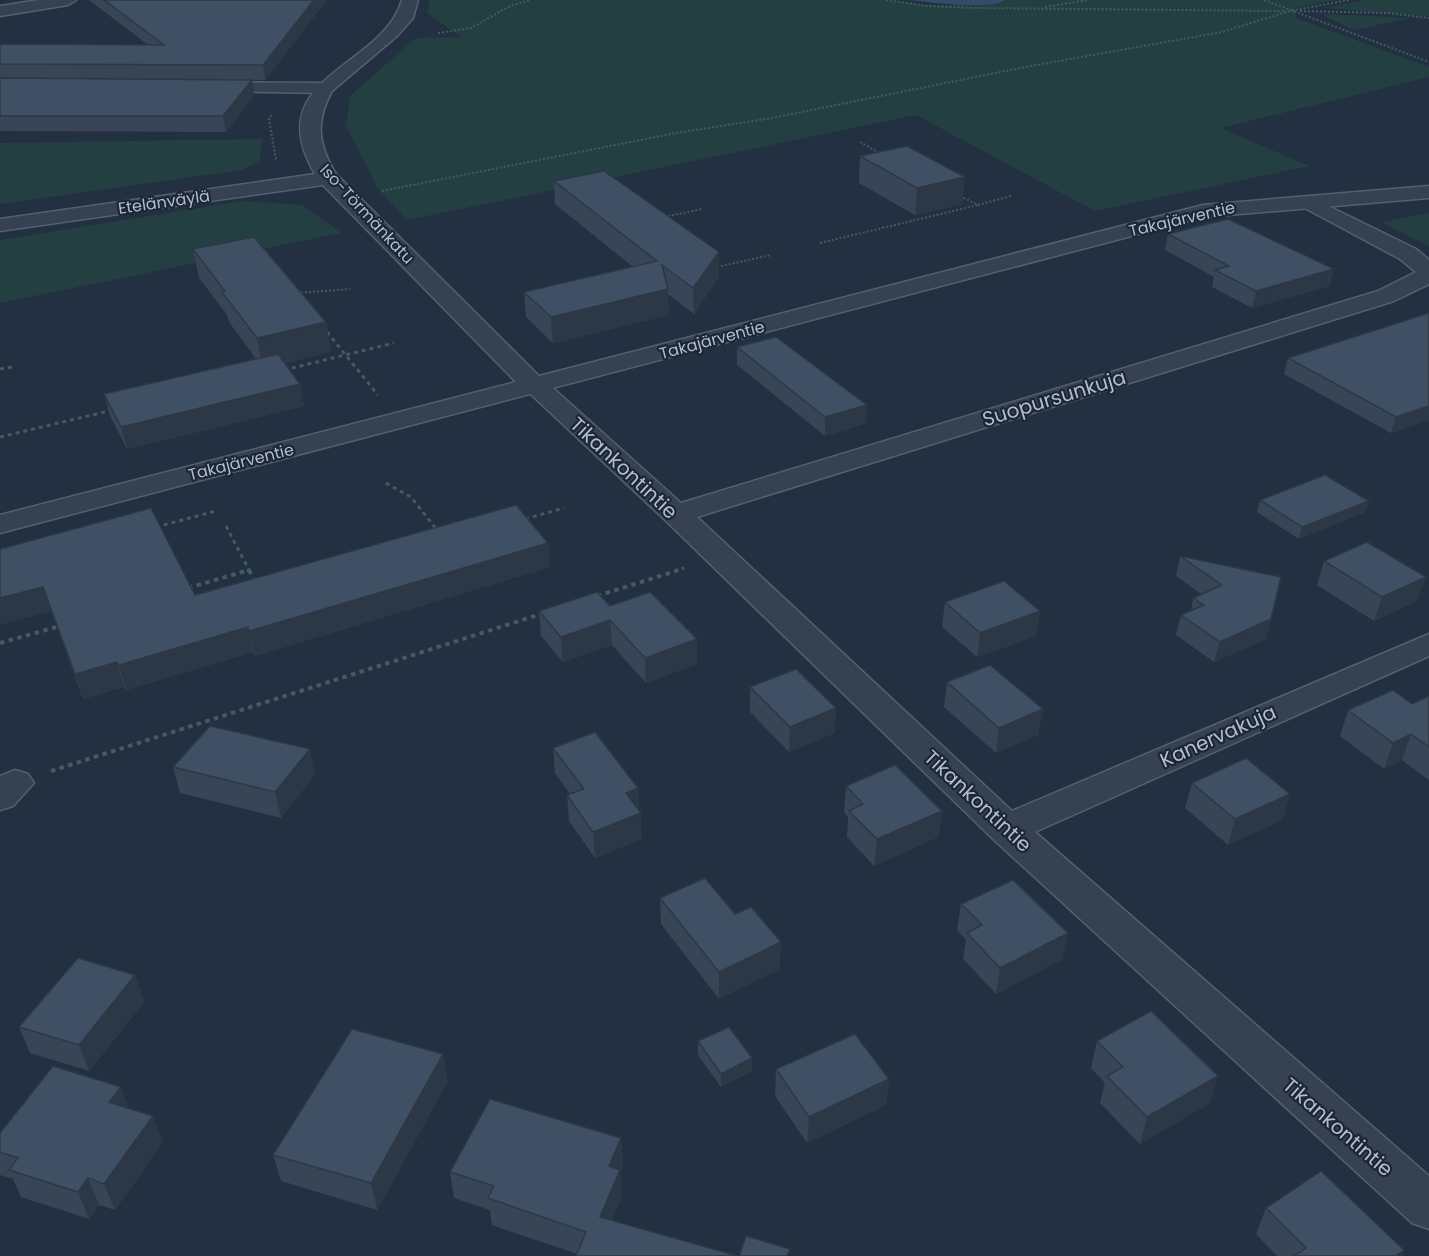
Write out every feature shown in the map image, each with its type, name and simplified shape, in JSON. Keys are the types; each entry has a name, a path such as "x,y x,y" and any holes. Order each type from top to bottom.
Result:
{"street":[{"path":"0,11 68,0"},
{"name":"Iso-Törmänkatu","path":"410,0 405,18 391,33 325,88 308,120 308,137 315,158 328,178 535,386"},
{"path":"192,87 325,88"},
{"name":"Etelänväylä","path":"0,225 328,178"},
{"name":"Takajärventie","path":"0,524 1203,211 1238,205 1385,198 1429,192"},
{"name":"Suopursunkuja","path":"676,514 1386,296 1429,273 1408,254 1308,202"},
{"name":"Tikankontintie","path":"535,386 676,514 1007,829 1429,1207"},
{"name":"Kanervakuja","path":"1007,829 1429,644"}],"path":[{"path":"438,33 471,28 510,6 530,0"},
{"path":"886,0 927,6 1387,13 1429,18"},
{"path":"1035,8 1088,0"},
{"path":"1264,0 1429,62"},
{"path":"348,198 664,135 772,118 1025,67 1222,32 1290,11 1349,0"},
{"path":"860,142 888,157"},
{"path":"957,194 978,205"},
{"path":"820,243 1011,196"},
{"path":"660,218 702,210"},
{"path":"708,261 717,268 771,255"},
{"path":"303,302 296,293 350,289"},
{"path":"324,328 379,396"},
{"path":"278,371 394,343"},
{"path":"0,369 12,367"},
{"path":"0,437 120,408"},
{"path":"386,483 411,497 439,533"},
{"path":"521,520 564,508"},
{"path":"149,529 216,511"},
{"path":"226,526 258,586"},
{"path":"594,597 719,557"},
{"path":"181,590 249,570"},
{"path":"8,790 549,612"},
{"path":"0,643 68,623"}],"green space":[{"path":"430,0 886,0 959,5 1003,3 1005,0 1337,0 1295,8 1296,18 1429,67 1429,77 1221,128 1309,166 1095,211 916,115 407,220 378,189 346,126 350,96 416,38 461,37 427,13"},
{"path":"1366,0 1429,0 1429,16 1322,8"},
{"path":"1327,14 1411,18 1354,30 1324,16"},
{"path":"263,139 259,162 242,170 0,204 0,143"},
{"path":"242,201 303,205 341,233 0,303 0,240"},
{"path":"1429,213 1429,246 1381,222"}],"water":[{"path":"909,0 1005,0 988,5 975,5"}],"building":[{"path":"104,0 314,0 263,65 0,64 0,44 164,45"},
{"path":"0,78 252,80 223,116 0,116"},
{"path":"907,146 965,177 917,188 860,156"},
{"path":"604,171 719,252 693,288 662,265 668,289 551,317 524,292 657,261 554,181"},
{"path":"1228,219 1334,269 1256,291 1215,270 1229,266 1168,234"},
{"path":"254,237 326,322 257,338 193,249"},
{"path":"1429,313 1429,406 1396,417 1288,358"},
{"path":"776,337 867,405 825,417 737,347"},
{"path":"278,354 300,384 121,427 104,394"},
{"path":"1325,475 1369,501 1302,527 1260,500"},
{"path":"516,505 548,543 249,631 248,627 119,665 117,662 75,674 43,587 0,598 0,549 151,508 195,595"},
{"path":"1367,542 1426,577 1382,597 1324,561"},
{"path":"1180,556 1281,577 1271,619 1220,642 1181,615 1204,605 1193,598 1222,585"},
{"path":"1004,581 1040,611 980,633 945,602"},
{"path":"597,592 610,606 650,592 697,639 645,658 610,620 561,637 539,611"},
{"path":"990,665 1043,709 999,728 947,682"},
{"path":"796,669 836,708 790,727 750,687"},
{"path":"1393,690 1412,704 1429,696 1429,747 1411,734 1393,743 1348,710"},
{"path":"210,726 310,749 275,792 173,767"},
{"path":"595,732 638,788 626,793 641,813 593,832 567,795 584,789 553,748"},
{"path":"1246,758 1290,794 1235,819 1192,783"},
{"path":"895,765 942,811 877,839 849,811 863,804 846,786"},
{"path":"705,878 735,914 751,907 781,942 719,972 660,898"},
{"path":"1013,880 1068,933 1000,968 967,933 982,925 961,904"},
{"path":"78,958 135,975 79,1045 19,1027"},
{"path":"1151,1011 1218,1076 1147,1117 1107,1076 1123,1067 1097,1041"},
{"path":"729,1027 752,1058 721,1074 698,1041"},
{"path":"352,1029 443,1054 371,1183 273,1155"},
{"path":"855,1034 889,1079 809,1117 776,1069"},
{"path":"53,1066 121,1087 109,1102 153,1116 104,1184 88,1178 78,1192 9,1170 18,1158 0,1152 0,1133"},
{"path":"490,1099 621,1138 609,1166 620,1170 600,1217 738,1256 576,1256 586,1232 488,1198 494,1186 450,1172"},
{"path":"1321,1171 1404,1250 1396,1256 1294,1256 1306,1248 1266,1208"},
{"path":"746,1236 790,1249 787,1256 739,1256"}]}
